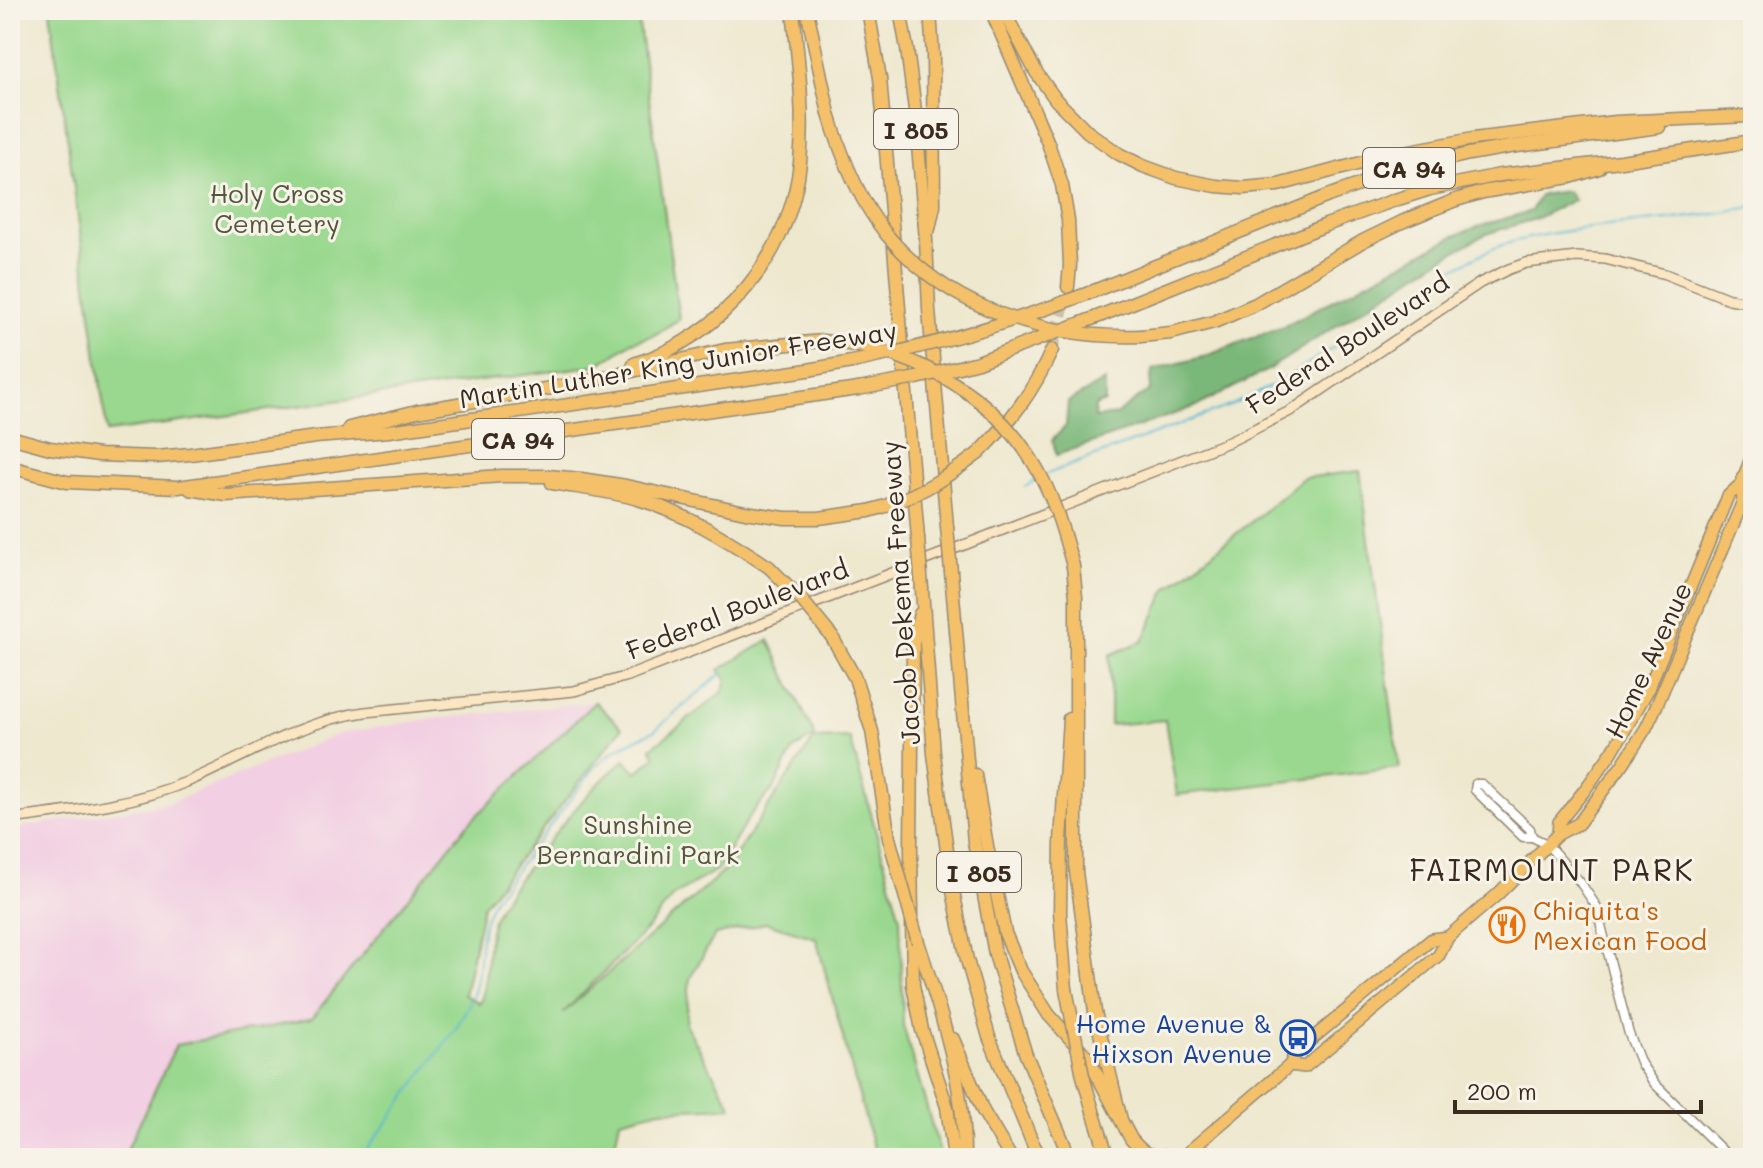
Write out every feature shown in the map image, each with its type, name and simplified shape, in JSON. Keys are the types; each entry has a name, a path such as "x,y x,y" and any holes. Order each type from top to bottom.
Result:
{"highway":[{"path":"553,388 642,362 695,336 726,311 760,270 783,227 800,162 800,89 793,10"},
{"path":"807,10 829,114 853,176 887,234 932,278 952,290 1033,325 1074,334 1141,336 1171,333 1214,322 1256,304 1363,241 1456,200 1497,189 1570,177 1621,161"},
{"path":"859,10 880,78"},
{"name":"Jacob Dekema Freeway","path":"868,10 880,78 934,754 951,881 967,960 989,1037 1041,1158"},
{"name":"Jacob Dekema Freeway","path":"900,10 915,110 974,842 995,954 1026,1055 1070,1158"},
{"path":"926,240 934,206 930,10"},
{"path":"991,10 1048,143 1062,185 1070,244 1068,287"},
{"path":"1003,10 1036,72 1056,100 1088,132 1119,154 1151,170 1216,186 1243,188 1278,185 1399,153 1473,139 1615,122 1751,116"},
{"name":"Martin Luther King Junior Freeway","path":"10,437 50,448 87,453 156,457 202,453 316,437 389,431 857,361 972,333 1034,313 1358,185 1429,163 1510,147 1751,116"},
{"name":"Martin Luther King Junior Freeway","path":"10,467 67,482 178,487 917,378 978,362 1326,225 1430,189 1500,175 1753,141"},
{"path":"316,437 417,411 553,388 725,350 822,341 857,345 915,362 956,385 992,412 1025,450 1039,473 1053,502 1073,566 1076,597 1076,872 1095,1012 1121,1120"},
{"path":"178,487 226,495 502,476 548,476 581,479 785,518 819,518 869,511 901,501 939,482 979,453 1021,407 1052,350"},
{"path":"502,476 637,498 691,520 769,567 832,637 855,678 872,731 889,838 959,1087 964,1158"},
{"path":"923,603 913,642 913,985 922,1030 944,1092 954,1158"},
{"path":"1076,624 1063,805 1060,912 1066,989 1083,1076 1108,1158"},
{"path":"961,689 1005,933 1021,971 1049,1015 1088,1058 1131,1139 1137,1158"},
{"path":"938,1004 983,1111 1011,1158"},
{"path":"1131,1139 1146,1155 1178,1158"}],"main road":[{"name":"Federal Boulevard","path":"10,819 105,806 158,792 295,731 337,718 365,712 574,691 628,676 1230,442 1292,410 1480,283 1526,263 1562,257 1605,259 1665,274 1729,299 1753,303"},
{"name":"Home Avenue","path":"1290,1065 1305,1067 1439,955 1448,937 1498,894 1558,834 1578,824 1646,728 1743,501 1741,484 1753,453"},
{"name":"Home Avenue","path":"1178,1158 1290,1065 1295,1053 1432,939 1448,937"}],"street":[{"path":"1532,837 1530,829 1482,784 1476,784 1475,790 1523,837 1532,837 1547,844 1580,882 1596,906 1629,1034 1641,1064 1655,1084 1730,1158"}],"shaded area":[{"path":"595,702 467,825 311,1019 176,1046 123,1158 10,1158 10,829 169,803 342,733 424,720"}],"green space":[{"name":"Holy Cross Cemetery","path":"50,10 637,10 679,319 654,335 632,342 598,365 107,432"},
{"path":"1567,191 1574,200 1535,219 1486,234 1436,262 1266,371 1197,406 1057,455 1052,440 1066,426 1068,402 1105,381 1105,402 1095,406 1094,418 1115,415 1150,390 1152,370 1203,357 1286,325 1454,236 1531,211 1540,195"},
{"path":"1360,471 1399,768 1177,795 1165,720 1110,725 1110,655 1143,641 1167,589 1303,478"},
{"name":"Sunshine Bernardini Park","path":"769,640 815,736 793,750 774,788 751,814 718,869 672,897 649,927 563,1013 726,869 814,739 850,738 900,918 903,1025 939,1158 876,1158 816,938 766,923 715,935 690,978 686,1025 732,1107 661,1110 620,1120 612,1158 123,1158 176,1045 311,1019 467,825 595,702 622,728 483,905 464,995 480,1003 494,917 519,878 601,782 625,760 637,772 656,756 651,748 722,693 727,680 719,670"}],"waterway":[{"path":"1047,474 1232,405 1280,382 1455,268 1498,246 1552,233 1719,214 1753,206"},
{"path":"1025,487 1038,479"},
{"path":"361,1158 467,1009 475,989 482,932 495,897 596,766 615,750 655,730 722,673"}],"tunnel":[{"path":"1052,350 1066,296"}],"place":[{"name":"Chiquita's Mexican Food","path":"1507,925"},
{"name":"Home Avenue & Hixson Avenue","path":"1298,1038"}],"district":[{"name":"FAIRMOUNT PARK","path":"1552,869"}]}
